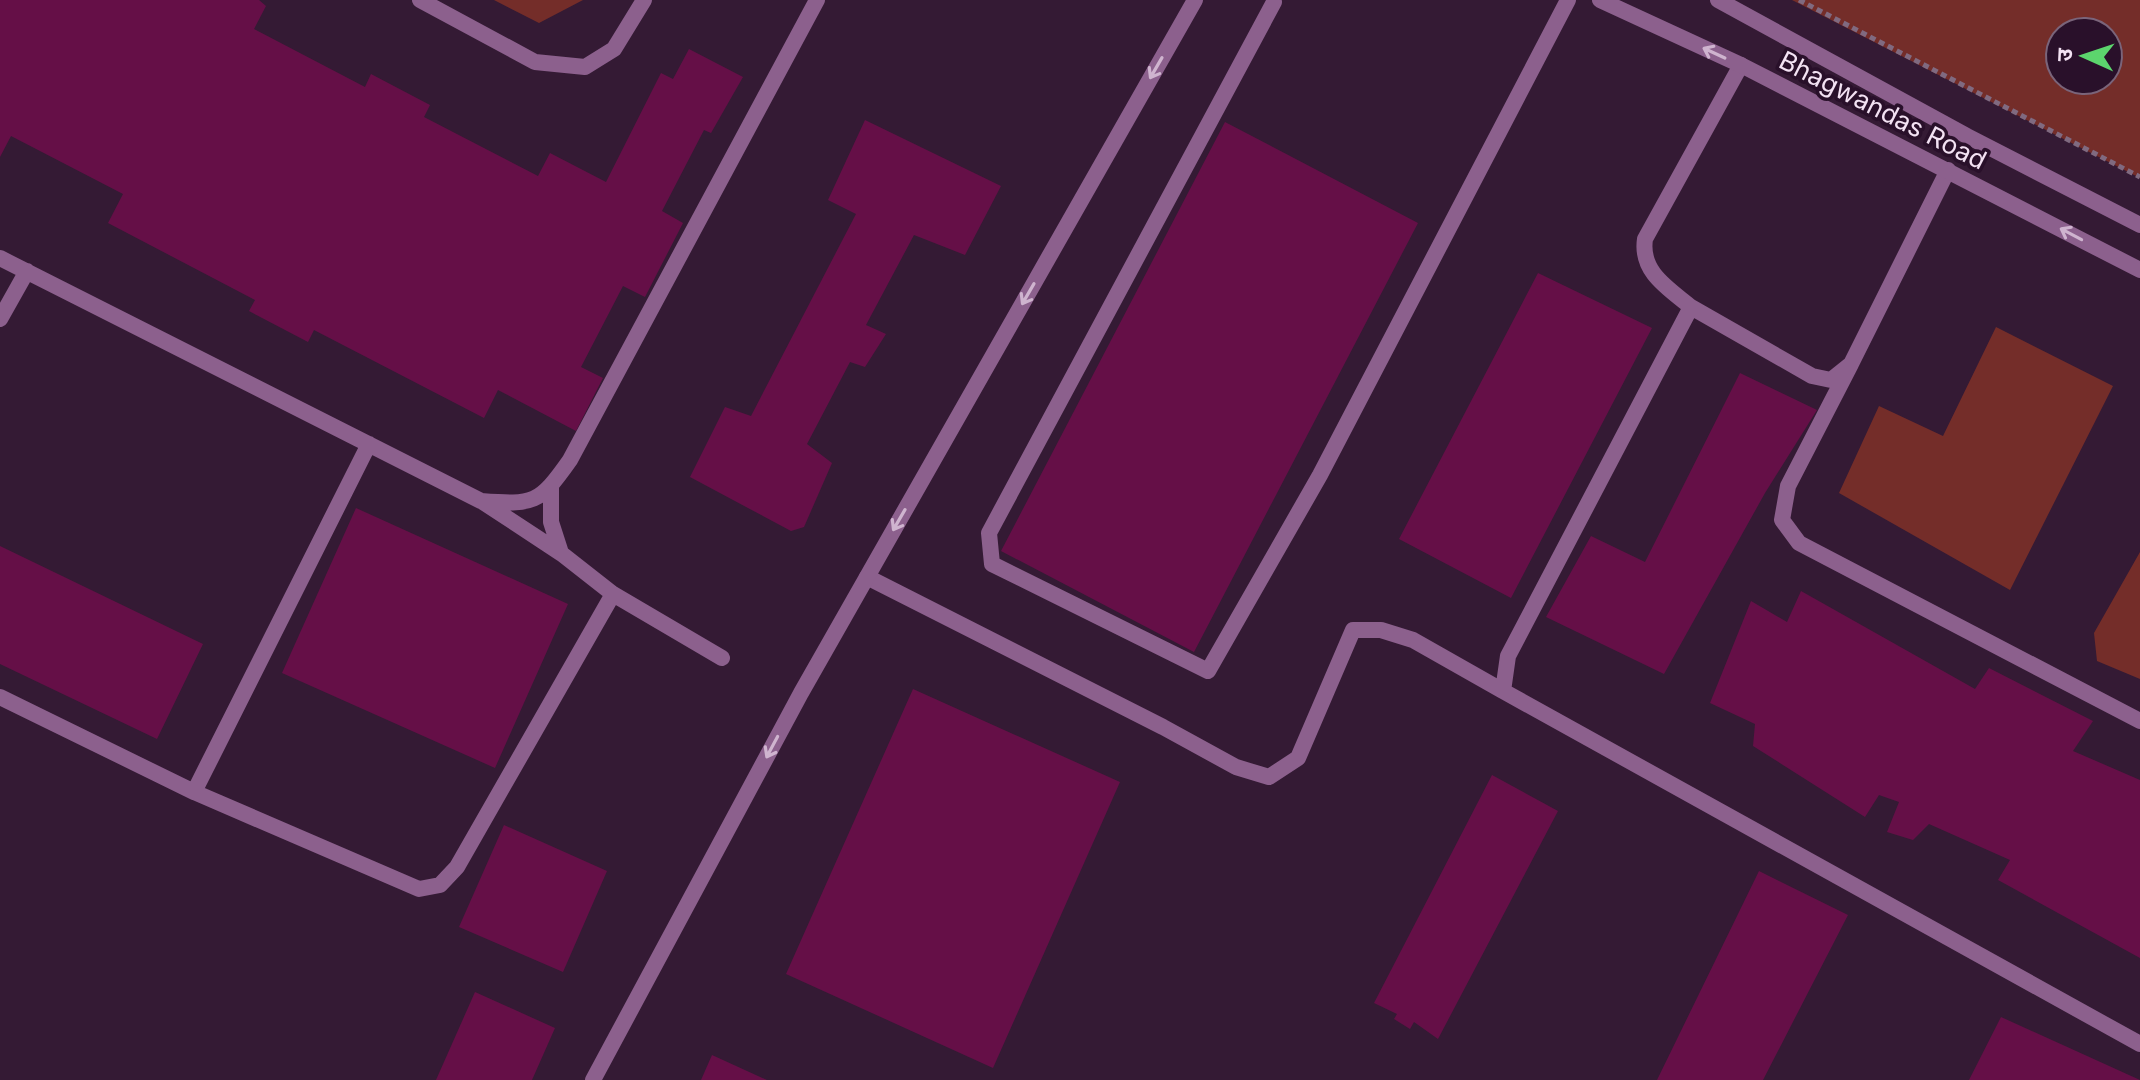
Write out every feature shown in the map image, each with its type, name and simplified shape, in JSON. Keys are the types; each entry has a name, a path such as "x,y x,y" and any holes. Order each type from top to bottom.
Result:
{"street":[{"path":"420,0 535,62 585,67 614,49 644,0"},
{"path":"481,501 518,503 536,500 551,488 570,460 817,0"},
{"path":"593,1080 801,693 1195,0"},
{"path":"1274,2 989,533 992,564 1208,671 1320,475 1568,0"},
{"name":"Bhagwandas Road","path":"1600,0 1741,65 2140,270"},
{"name":"Bhagwandas Road","path":"1718,0 1967,136 2140,225"},
{"path":"1741,65 1645,239 1643,252 1651,272 1691,307 1812,376 1831,380 1851,364"},
{"path":"1948,170 1788,486 1782,520 1799,543 2140,721"},
{"path":"0,258 481,501 562,554 613,594 722,658"},
{"path":"0,319 27,271"},
{"path":"1503,691 1508,656 1691,307"},
{"path":"194,792 369,444"},
{"path":"551,488 551,522 562,554"},
{"path":"867,577 1236,767 1269,777 1298,758 1353,630 1381,630 1413,640 2140,1044"},
{"path":"0,697 194,792 419,889 440,885 457,867 613,594"}],"path":[{"path":"1799,0 2140,177"}],"shaded area":[{"path":"494,0 583,0 539,23"},
{"path":"1792,0 2140,0 2140,178"},
{"path":"1996,327 2113,386 2010,590 1839,493 1879,406 1943,436"},
{"path":"2140,552 2140,679 2097,661 2094,633"}],"building":[{"path":"0,0 259,0 266,6 254,29 365,87 371,74 430,105 424,117 538,176 550,153 606,182 661,73 673,79 689,49 743,77 711,133 704,130 662,211 683,223 645,297 623,286 581,367 603,378 576,431 498,390 484,418 314,330 308,342 249,311 255,300 108,223 123,194 11,136 0,157"},
{"path":"865,120 1001,186 965,255 914,235 866,325 886,334 865,367 850,362 807,444 832,463 804,527 791,531 690,477 725,407 751,416 856,214 828,200"},
{"path":"1225,122 1418,223 1194,652 1001,551"},
{"path":"1538,273 1652,328 1511,598 1399,539"},
{"path":"1740,373 1817,410 1765,493 1664,674 1546,617 1591,536 1645,562"},
{"path":"356,508 568,604 495,768 282,673"},
{"path":"0,546 203,644 157,739 0,664"},
{"path":"1801,591 1975,689 1989,668 2093,721 2073,751 2140,780 2140,958 1998,880 2010,860 1929,824 1913,840 1887,832 1899,802 1879,795 1865,817 1753,746 1755,724 1710,703 1751,601 1787,622"},
{"path":"913,689 1120,782 993,1068 786,974"},
{"path":"1492,775 1558,811 1438,1039 1414,1022 1410,1029 1394,1019 1397,1014 1374,1003"},
{"path":"504,825 607,871 563,972 459,927"},
{"path":"1759,871 1848,915 1763,1080 1657,1080"},
{"path":"475,992 555,1028 532,1080 436,1080"},
{"path":"2001,1017 2140,1080 1969,1080"},
{"path":"712,1055 767,1080 701,1080"}]}
